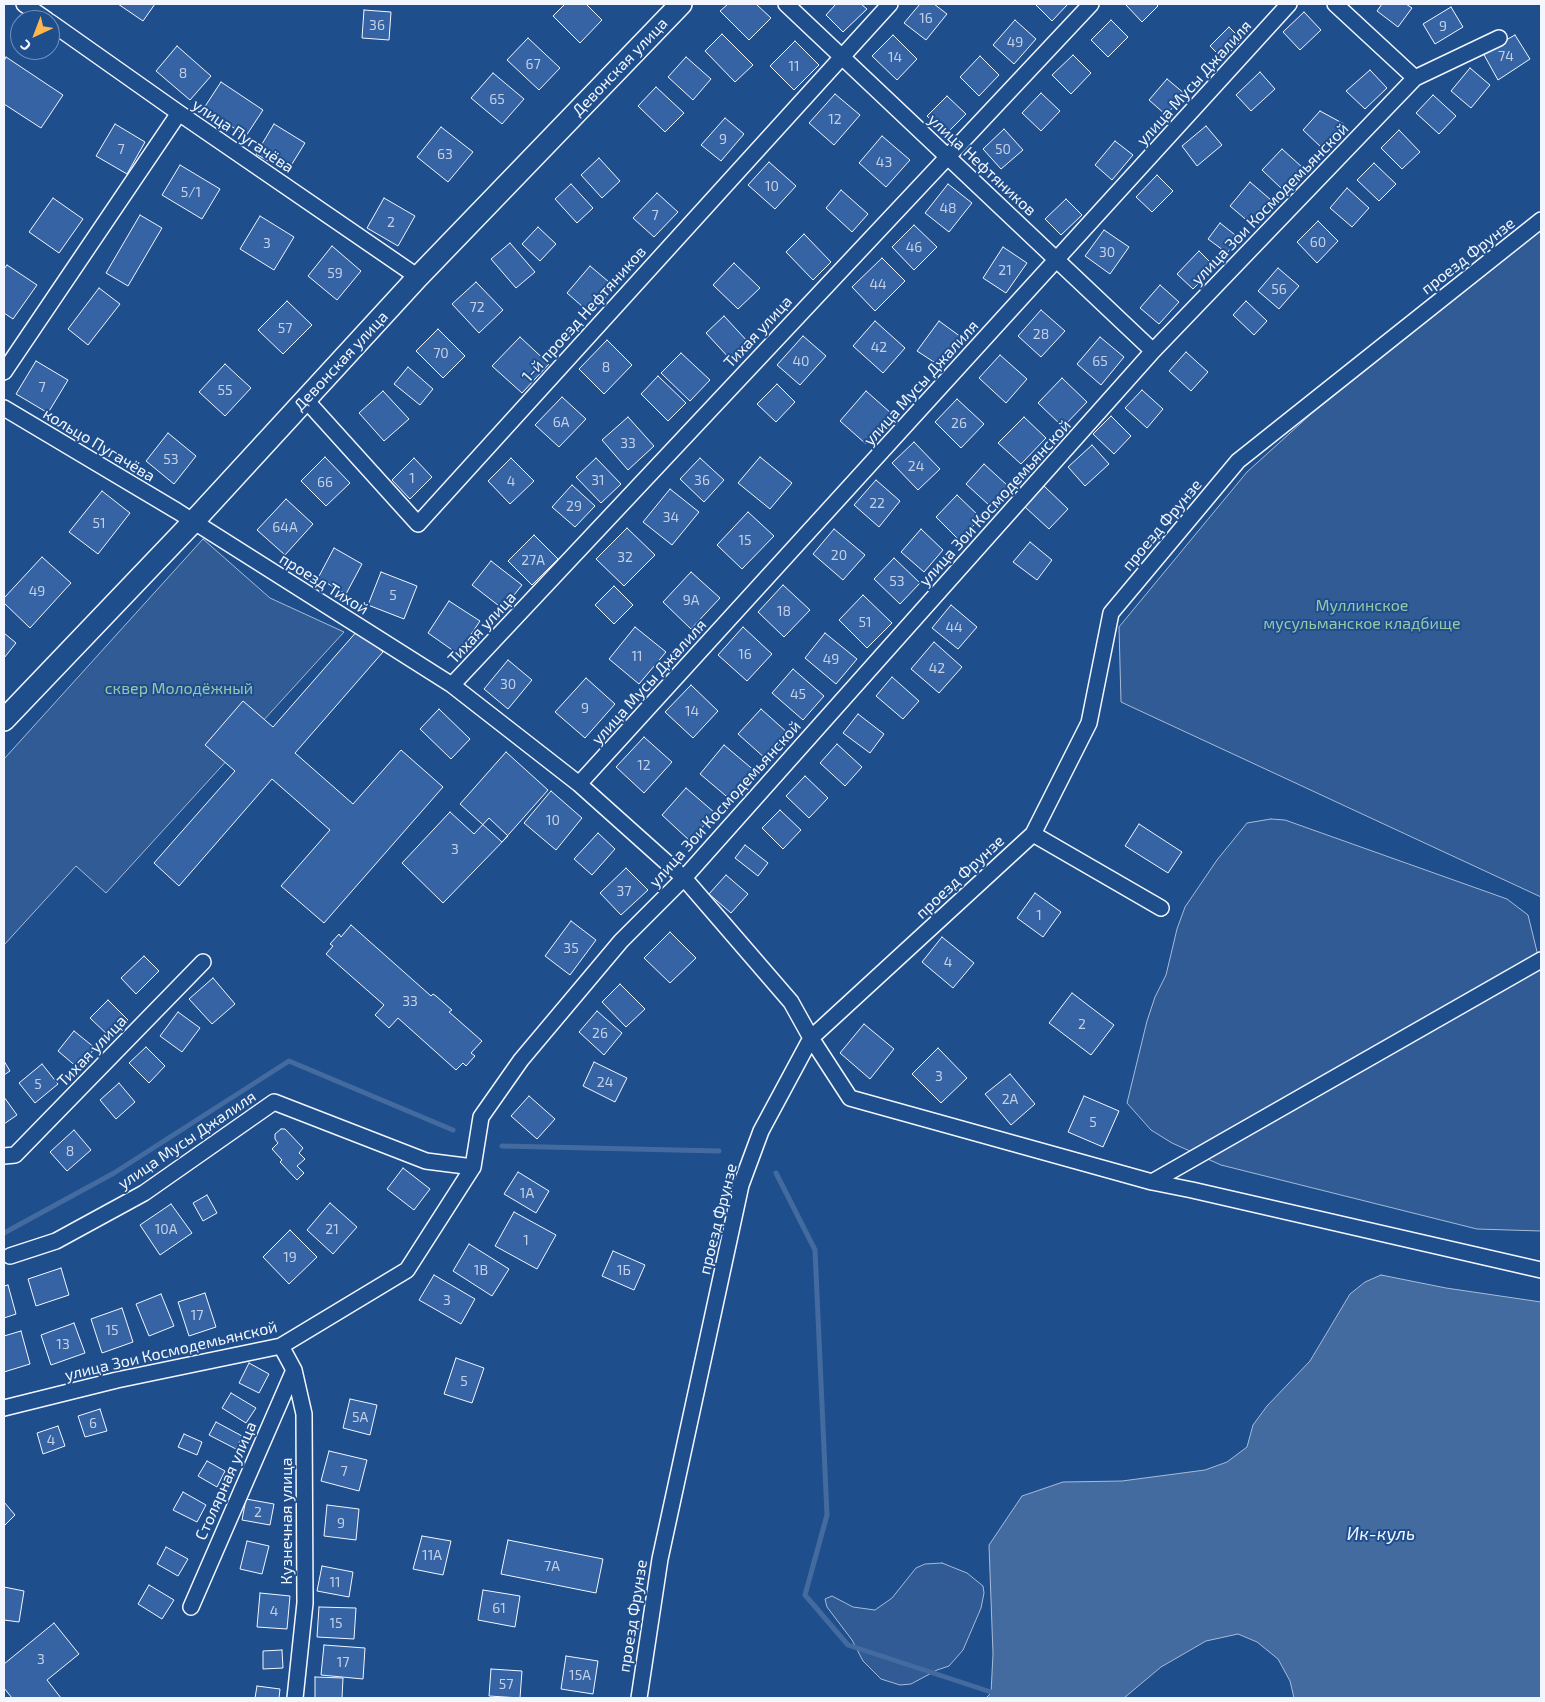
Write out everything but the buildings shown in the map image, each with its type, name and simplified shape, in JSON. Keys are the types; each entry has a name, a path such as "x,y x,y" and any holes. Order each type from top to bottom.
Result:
{"main road":[{"name":"Девонская улица","path":"4,720 185,516 305,399 418,276 681,4"}],"street":[{"name":"улица Нефтяников","path":"786,4 1153,351"},
{"name":"1-й проезд Нефтяников","path":"305,399 418,524 890,4"},
{"name":"Тихая улица","path":"452,686 1091,4"},
{"name":"улица Мусы Джалиля","path":"579,784 1289,4"},
{"path":"1335,4 1415,78 1499,38"},
{"name":"улица Пугачёва","path":"60,29 179,113 418,276"},
{"name":"улица Зои Космодемьянской","path":"4,1408 117,1380 281,1346 407,1270 473,1166 480,1117 521,1060 621,941 684,878 1153,351 1415,78"},
{"path":"4,372 179,113"},
{"name":"проезд Фрунзе","path":"639,1698 660,1559 741,1185 761,1131 811,1038 1033,834 1089,722 1111,613 1238,461 1541,220"},
{"name":"кольцо Пугачёва","path":"4,408 185,516"},
{"name":"проезд Тихой","path":"185,516 452,686 579,784 684,878 791,1002 811,1038 850,1098 1152,1182 1541,1270"},
{"path":"1033,834 1161,908"},
{"path":"1152,1182 1541,960"},
{"name":"Тихая улица","path":"4,1156 15,1155 203,962"},
{"name":"улица Мусы Джалиля","path":"10,1256 56,1241 144,1193 274,1102 426,1161 473,1166"},
{"name":"Кузнечная улица","path":"281,1346 294,1370 304,1414 305,1603 294,1698"},
{"name":"Столярная улица","path":"190,1607 294,1370"}],"shaded area":[{"name":"Муллинское мусульманское кладбище","path":"1541,231 1541,897 1121,702 1119,627 1247,472 1311,414"},
{"name":"сквер Молодёжный","path":"203,539 270,598 344,632 106,893 76,866 4,945 4,759"},
{"path":"1271,819 1285,820 1507,899 1528,915 1541,968 1541,1231 1477,1229 1221,1165 1172,1143 1151,1130 1127,1103 1147,1021 1155,997 1166,975 1177,929 1185,907 1217,860 1247,823"},
{"path":"942,1563 967,1573 983,1586 984,1593 981,1608 963,1650 949,1666 937,1670 911,1684 900,1685 881,1679 863,1661 852,1640 827,1607 825,1599 832,1596 853,1607 875,1610 892,1598 916,1568 925,1564"}],"water":[{"name":"Ик-куль","path":"1381,1275 1446,1288 1541,1302 1541,1698 1294,1698 1290,1681 1278,1659 1257,1642 1238,1634 1206,1641 1161,1667 1124,1698 986,1698 991,1693 993,1654 989,1545 1022,1496 1063,1482 1122,1481 1205,1470 1227,1462 1247,1447 1253,1425 1267,1406 1310,1361 1350,1294 1365,1282"}],"waterway":[{"path":"4,1233 114,1173 289,1061 453,1130"},
{"path":"502,1146 719,1151"},
{"path":"776,1173 815,1250 827,1515 805,1595 848,1645 997,1694"}]}
